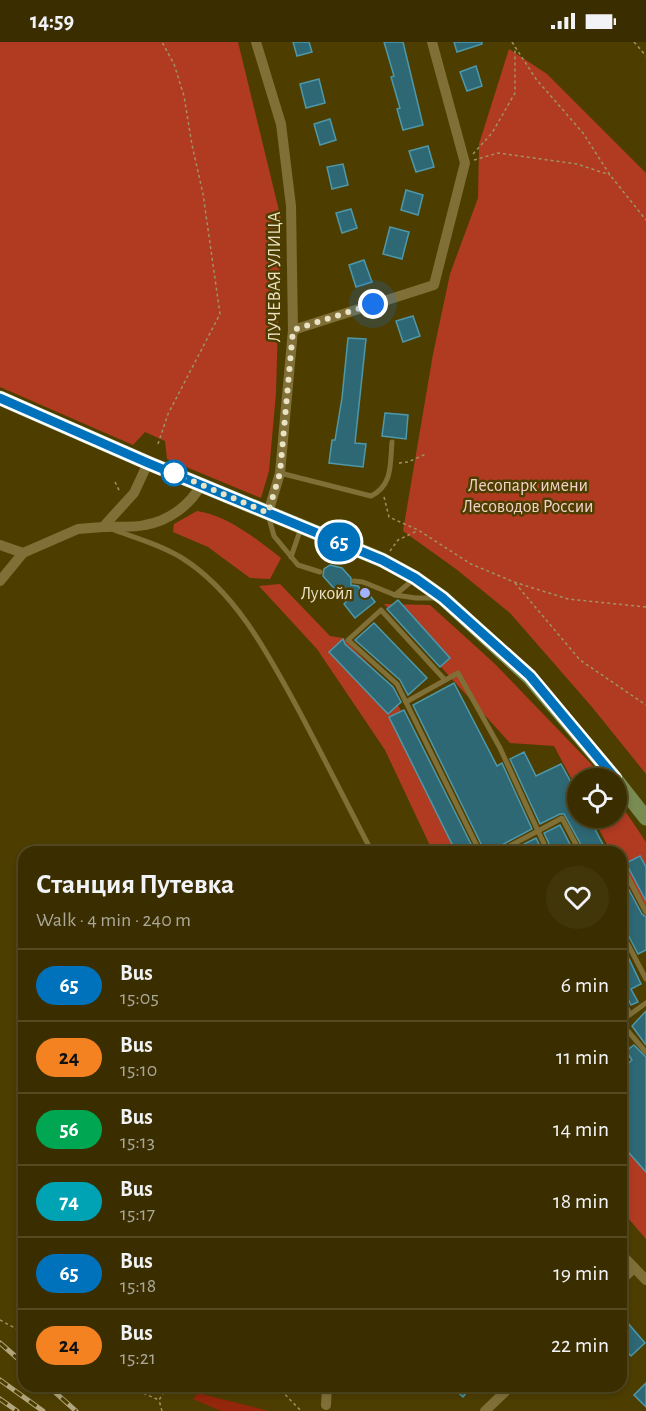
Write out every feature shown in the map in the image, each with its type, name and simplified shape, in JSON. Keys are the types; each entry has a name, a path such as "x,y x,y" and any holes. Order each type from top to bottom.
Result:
{"main road":[{"path":"0,398 148,463 382,560 415,578 443,598 530,676 607,768"},
{"path":"627,793 646,818"}],"street":[{"name":"ЛУЧЕВАЯ УЛИЦА","path":"256,42 281,123 291,206 293,330 280,473 268,513"},
{"path":"293,330 434,285 465,163 432,42"},
{"path":"103,527 134,493 148,463"},
{"path":"0,581 23,553 78,529 146,525 177,512 194,497 201,485"},
{"path":"0,545 23,553"},
{"path":"627,1260 646,1280"},
{"path":"627,1274 634,1268"},
{"path":"326,1405 327,1392"},
{"path":"485,1411 505,1392"}],"lane":[{"path":"280,473 371,496 382,490 386,483 392,442"},
{"path":"268,513 274,536 298,565 320,572"},
{"path":"103,527 144,540 181,557 212,581 241,616 272,661 369,846"},
{"path":"291,557 301,527"},
{"path":"395,595 415,578"},
{"path":"354,581 363,582 395,595 443,598"},
{"path":"445,680 381,610 348,640 397,684 477,846"},
{"path":"406,702 458,673 500,748 545,846"},
{"path":"509,846 562,818 577,846"},
{"path":"627,876 646,912"},
{"path":"627,943 646,979"},
{"path":"627,1017 646,1003"},
{"path":"627,1008 630,1014"},
{"path":"627,1029 646,1052"}],"path":[{"path":"158,444 168,414 220,315 203,195 184,96 174,64 162,42"},
{"path":"512,42 536,79 583,134 610,175 646,220"},
{"path":"634,42 646,56"},
{"path":"465,163 492,133 515,93 515,46"},
{"path":"465,163 498,153 577,164 610,175"},
{"path":"390,464 408,462 426,454"},
{"path":"382,490 389,517 418,531 471,564 514,582 568,599 646,607"},
{"path":"382,560 398,540 418,531"},
{"path":"514,582 580,660 646,705"},
{"path":"0,1320 18,1330"},
{"path":"141,1392 159,1400"},
{"path":"162,1411 159,1400 164,1392"},
{"path":"283,1392 301,1411"}],"shaded area":[{"path":"198,1393 269,1411 221,1411 193,1399"}],"green space":[{"path":"0,42 238,42 281,219 276,393 269,471 261,498 167,459 165,441 145,432 133,445 0,387"},
{"name":"Лесопарк имени Лесоводов России","path":"509,49 547,74 646,173 646,774 592,707 510,613 456,569 403,531 433,354 450,274 478,198 479,144"},
{"path":"197,511 231,523 281,558 270,579 250,578 208,547 173,532 174,524"},
{"path":"280,584 330,636 343,638 386,681 469,846 430,846 385,750 317,649 259,586"},
{"path":"384,604 430,605 495,664 595,768 567,768 567,770 554,746 510,743"},
{"path":"627,814 646,842 646,917 627,882 627,846 608,846 598,828 627,828"},
{"path":"627,1145 646,1166 646,1239 627,1217"}],"building":[{"path":"293,42 309,42 312,52 297,56"},
{"path":"384,42 403,42 423,125 403,130 397,109 400,108 391,77 394,76"},
{"path":"454,42 482,42 482,44 457,52"},
{"path":"476,66 482,86 467,91 460,72"},
{"path":"319,79 325,103 306,108 300,84"},
{"path":"330,119 336,140 320,145 314,124"},
{"path":"428,146 434,167 416,172 409,151"},
{"path":"343,164 348,185 332,189 327,167"},
{"path":"406,190 423,195 418,215 401,210"},
{"path":"351,209 357,228 342,233 336,213"},
{"path":"390,227 409,232 402,259 383,254"},
{"path":"364,260 372,282 356,287 349,265"},
{"path":"413,316 420,336 403,342 396,321"},
{"path":"348,338 366,339 355,443 366,444 363,467 329,463 342,398"},
{"path":"385,413 408,415 406,439 382,436"},
{"path":"330,565 342,568 351,578 351,585 358,586 361,590 364,588 375,602 355,618 344,604 346,602 323,576 324,569"},
{"path":"398,600 450,658 440,667 387,609"},
{"path":"374,623 427,678 408,695 400,680 355,640"},
{"path":"343,639 345,644 393,687 401,702 388,714 329,652"},
{"path":"454,683 497,766 502,763 532,829 500,846 482,846 413,705"},
{"path":"404,710 472,846 453,846 389,717"},
{"path":"524,752 536,776 561,764 567,775 567,819 564,814 560,814 540,824 510,759"},
{"path":"560,825 571,846 550,846 544,833"},
{"path":"572,828 594,828 604,846 582,846"},
{"path":"536,838 540,846 520,846"},
{"path":"640,856 646,867 646,901 627,865 627,862"},
{"path":"627,886 642,914 646,917 646,950 638,954 627,933"},
{"path":"627,955 641,984 631,989 638,1002 631,1005 627,997"},
{"path":"646,1011 646,1045 632,1026"},
{"path":"634,1045 646,1057 646,1172 627,1151 627,1065 632,1060 627,1050"},
{"path":"627,1322 645,1343 631,1356 627,1352"},
{"path":"646,1383 646,1407 634,1395"},
{"path":"458,1392 467,1392 463,1397"}],"railway":[{"path":"0,1343 18,1359"},
{"path":"0,1380 43,1411"},
{"path":"55,1392 76,1411"},
{"path":"0,1399 17,1411"}],"bus line":[{"name":"65","path":"0,398 148,463 382,560 415,578 443,598 530,676 607,768"}],"place":[{"name":"Лукойл","path":"365,593"}],"route":[{"path":"174,473 268,513 280,473 293,330 373,304"}]}
